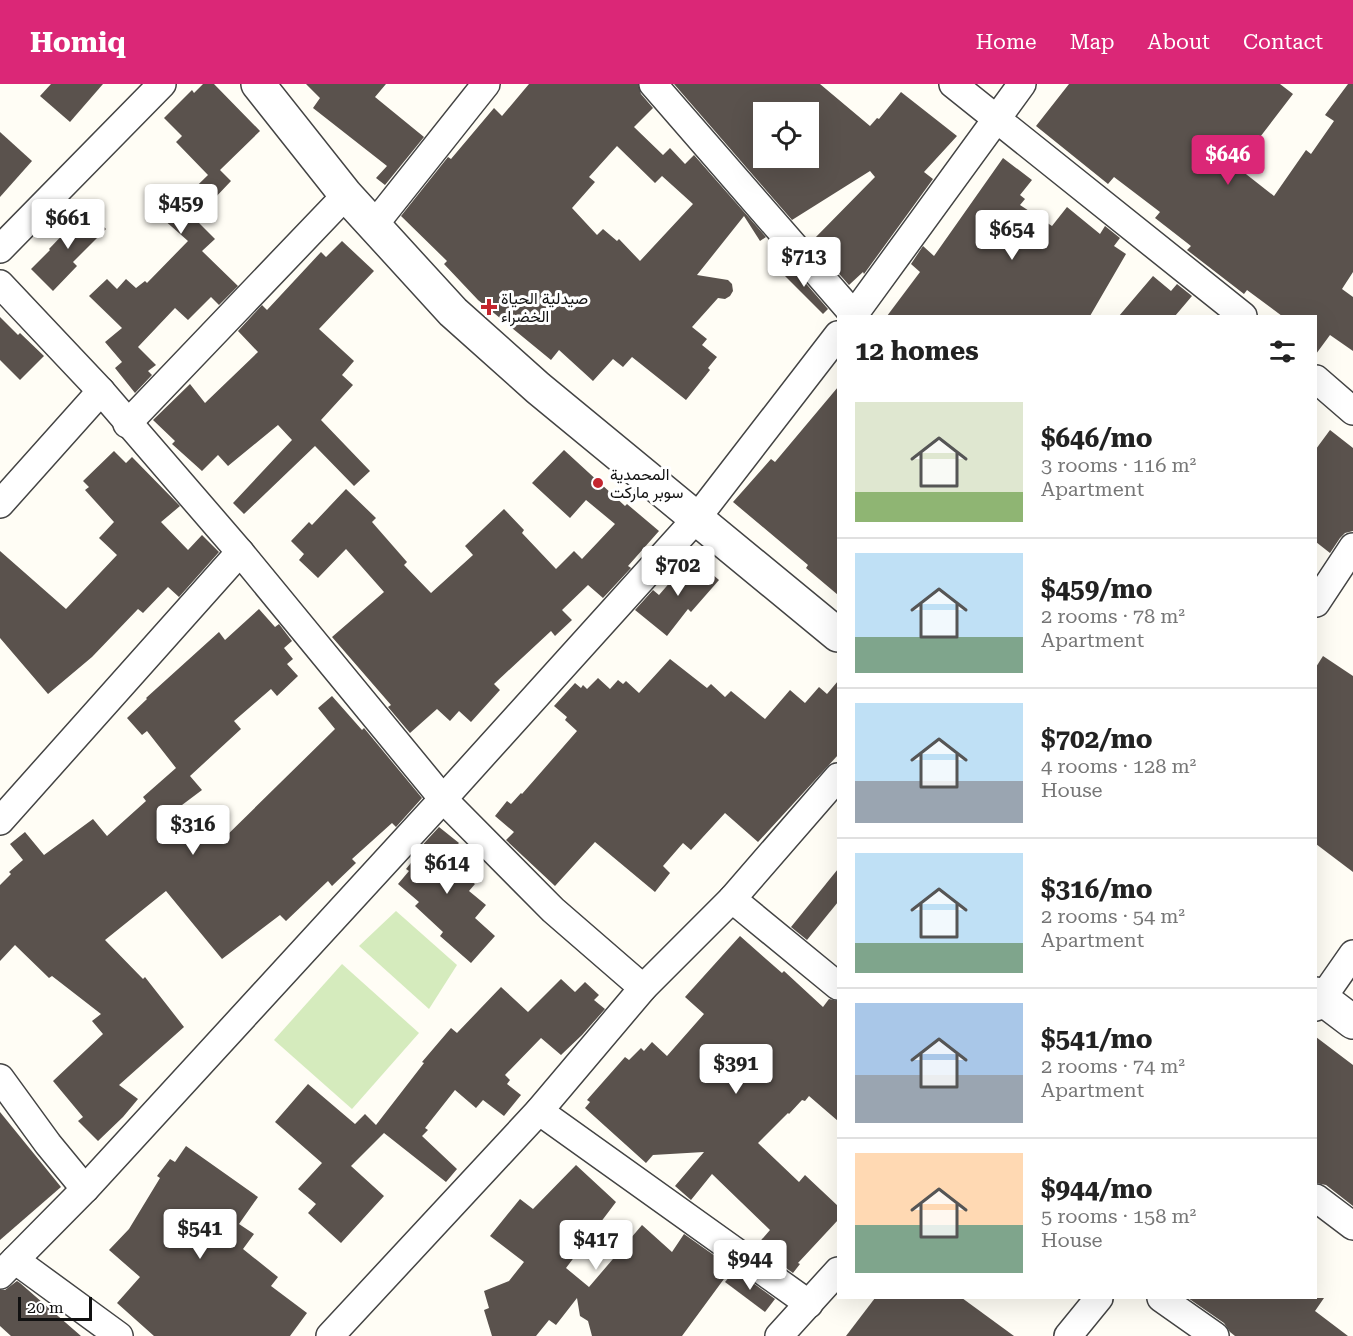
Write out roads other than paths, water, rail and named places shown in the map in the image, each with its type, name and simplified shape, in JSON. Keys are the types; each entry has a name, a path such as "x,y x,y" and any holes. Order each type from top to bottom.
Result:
{"street":[{"path":"0,249 162,84"},
{"path":"258,84 346,195 453,312 538,388 837,634"},
{"path":"374,225 486,84"},
{"path":"653,84 842,315"},
{"path":"952,84 1238,315"},
{"path":"853,315 1022,84"},
{"path":"127,423 346,195"},
{"path":"0,284 100,391 240,552 443,800 554,910 643,988"},
{"path":"119,1336 8,1267 85,1189 443,800 696,519 837,336"},
{"path":"1317,380 1353,411"},
{"path":"0,504 100,391"},
{"path":"1317,601 1353,547"},
{"path":"0,821 240,552"},
{"path":"330,1336 539,1111 643,988 732,898 837,778"},
{"path":"732,898 837,985"},
{"path":"1353,954 1318,1000 1353,1022"},
{"path":"0,1078 48,1144 85,1189"},
{"path":"539,1111 809,1304"},
{"path":"1317,1199 1353,1226"},
{"path":"779,1336 837,1272"},
{"path":"1068,1336 1098,1299"},
{"path":"1162,1299 1215,1336"}],"place":[{"name":"صيدلية الحياة الخضراء","path":"489,307"},
{"name":"المحمدية سوبر ماركت","path":"598,483"}]}
